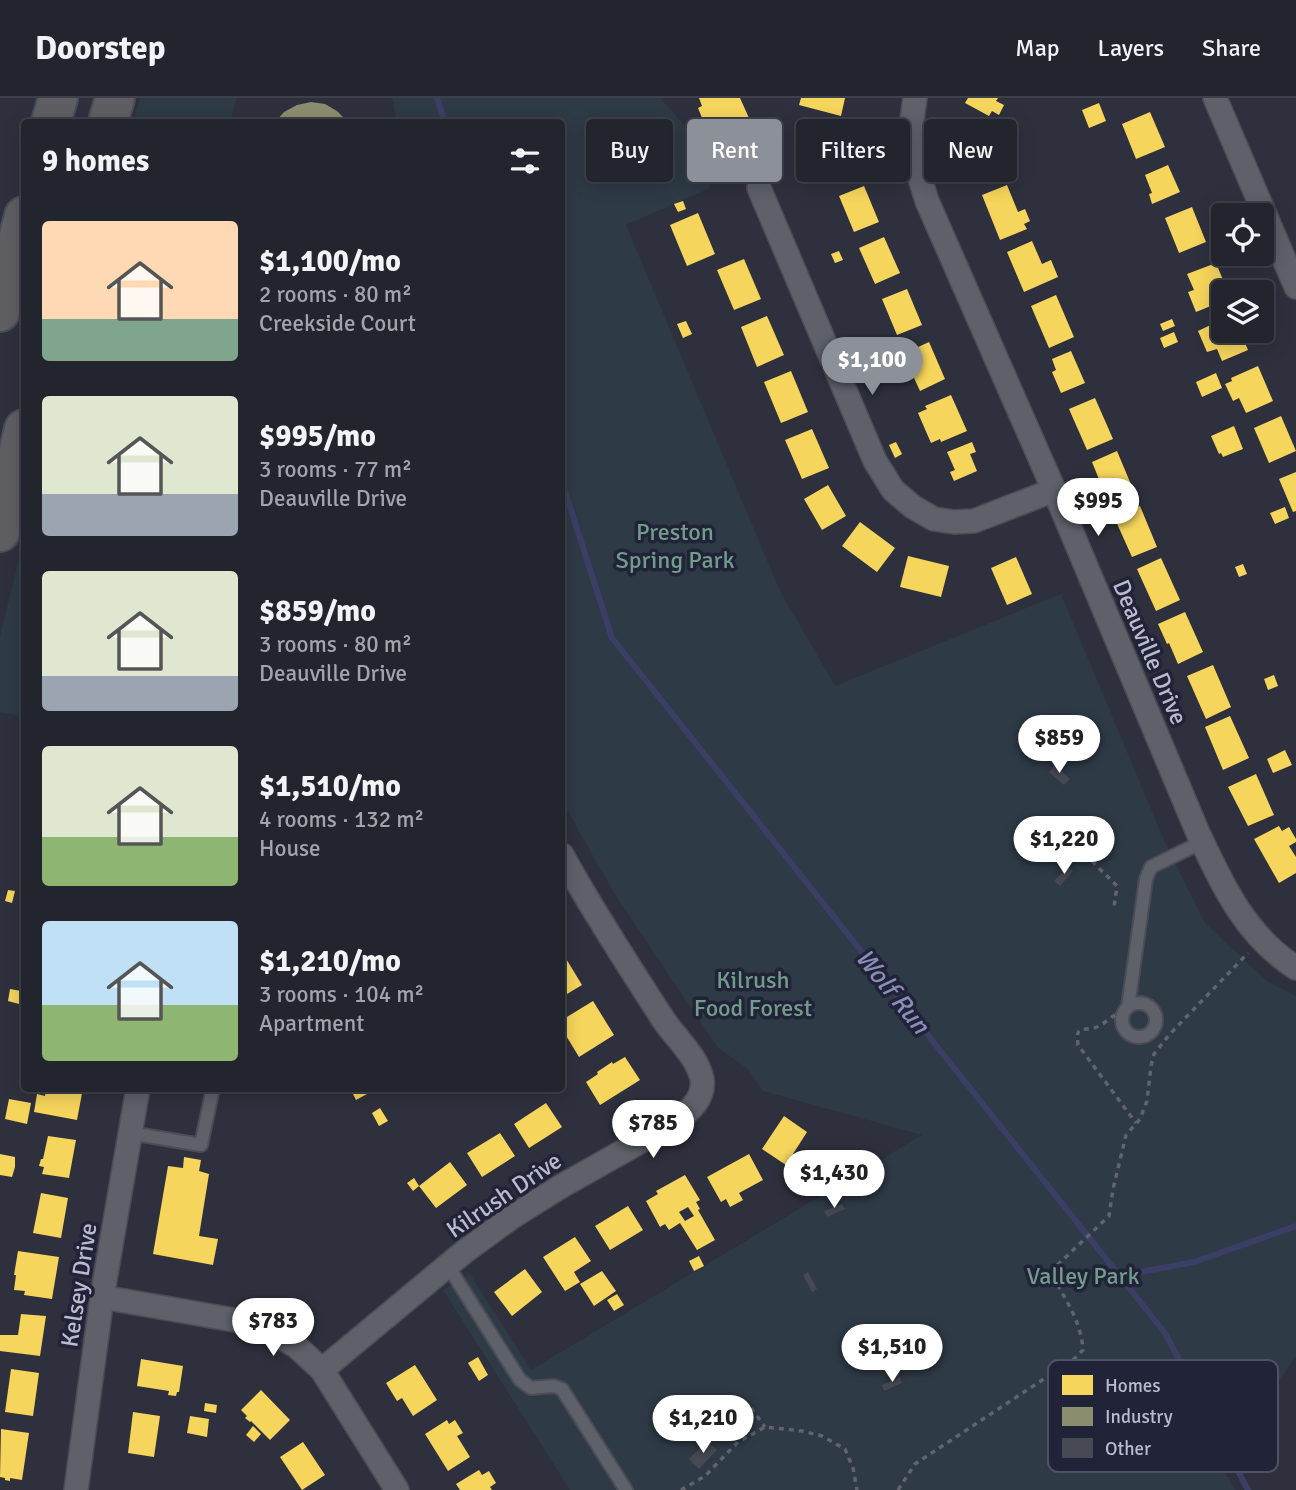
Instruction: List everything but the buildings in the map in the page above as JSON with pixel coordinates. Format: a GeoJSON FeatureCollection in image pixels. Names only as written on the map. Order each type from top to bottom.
{"type":"FeatureCollection","features":[{"type":"Feature","properties":{"kind":"highway"},"geometry":{"type":"LineString","coordinates":[[52,119],[58,98]]}},
{"type":"Feature","properties":{"kind":"highway"},"geometry":{"type":"LineString","coordinates":[[109,119],[115,98]]}},
{"type":"Feature","properties":{"kind":"highway"},"geometry":{"type":"LineString","coordinates":[[0,312],[21,228]]}},
{"type":"Feature","properties":{"kind":"highway"},"geometry":{"type":"LineString","coordinates":[[0,532],[21,442]]}},
{"type":"Feature","properties":{"kind":"street","name":"Deauville Drive"},"geometry":{"type":"LineString","coordinates":[[915,98],[911,127],[914,159],[927,201],[1054,491],[1202,842],[1231,901],[1252,930],[1280,958],[1296,968]]}},
{"type":"Feature","properties":{"kind":"street"},"geometry":{"type":"LineString","coordinates":[[1215,98],[1287,242],[1296,287]]}},
{"type":"Feature","properties":{"kind":"street"},"geometry":{"type":"LineString","coordinates":[[759,188],[875,461],[893,490],[913,507],[934,519],[954,522],[974,521],[1054,491]]}},
{"type":"Feature","properties":{"kind":"street","name":"Kilrush Drive"},"geometry":{"type":"LineString","coordinates":[[322,1370],[512,1217],[675,1122],[700,1098],[702,1080],[698,1068],[663,1020],[565,860]]}},
{"type":"Feature","properties":{"kind":"street","name":"Kelsey Drive"},"geometry":{"type":"LineString","coordinates":[[76,1490],[102,1297],[137,1092]]}},
{"type":"Feature","properties":{"kind":"street"},"geometry":{"type":"LineString","coordinates":[[102,1297],[240,1321],[270,1331],[296,1346],[322,1370],[397,1490]]}},
{"type":"Feature","properties":{"kind":"lane"},"geometry":{"type":"LineString","coordinates":[[1128,1007],[1146,879],[1151,867],[1202,842]]}},
{"type":"Feature","properties":{"kind":"lane"},"geometry":{"type":"LineString","coordinates":[[130,1133],[201,1144],[212,1092]]}},
{"type":"Feature","properties":{"kind":"lane"},"geometry":{"type":"LineString","coordinates":[[448,1266],[520,1380],[531,1388],[562,1389],[626,1490]]}},
{"type":"Feature","properties":{"kind":"path"},"geometry":{"type":"LineString","coordinates":[[1085,853],[1116,886],[1114,907]]}},
{"type":"Feature","properties":{"kind":"path"},"geometry":{"type":"LineString","coordinates":[[1072,1360],[1083,1350],[1082,1335],[1050,1272],[1109,1216],[1126,1135],[1140,1119],[1147,1101],[1154,1054],[1261,939]]}},
{"type":"Feature","properties":{"kind":"path"},"geometry":{"type":"LineString","coordinates":[[1128,1007],[1094,1028],[1084,1028],[1077,1036],[1078,1045],[1136,1123]]}},
{"type":"Feature","properties":{"kind":"path"},"geometry":{"type":"LineString","coordinates":[[898,1490],[915,1464],[1048,1376]]}},
{"type":"Feature","properties":{"kind":"path"},"geometry":{"type":"LineString","coordinates":[[751,1408],[765,1427]]}},
{"type":"Feature","properties":{"kind":"path"},"geometry":{"type":"LineString","coordinates":[[681,1490],[705,1476],[738,1442],[765,1427],[822,1436],[845,1449],[857,1490]]}},
{"type":"Feature","properties":{"kind":"green space"},"geometry":{"type":"Polygon","coordinates":[[[140,98],[237,98],[231,119],[134,119],[140,98]]]}},
{"type":"Feature","properties":{"kind":"green space","name":"Valley Park"},"geometry":{"type":"Polygon","coordinates":[[[392,98],[660,98],[687,128],[687,182],[711,182],[708,189],[626,225],[780,591],[835,686],[1061,594],[1164,840],[1205,923],[1268,982],[1296,996],[1296,1356],[1278,1382],[1278,1360],[1048,1360],[1048,1472],[1225,1472],[1235,1490],[570,1490],[443,1290],[470,1274],[531,1370],[922,1135],[763,1091],[747,1068],[718,1048],[614,893],[565,806],[565,119],[396,119],[392,98]]]}},
{"type":"Feature","properties":{"kind":"green space"},"geometry":{"type":"Polygon","coordinates":[[[21,550],[21,716],[0,712],[0,637],[21,550]]]}},
{"type":"Feature","properties":{"kind":"waterway","name":"Wolf Run"},"geometry":{"type":"LineString","coordinates":[[437,98],[444,119]]}},
{"type":"Feature","properties":{"kind":"waterway","name":"Wolf Run"},"geometry":{"type":"LineString","coordinates":[[565,491],[612,638],[1165,1333],[1179,1360]]}},
{"type":"Feature","properties":{"kind":"waterway"},"geometry":{"type":"LineString","coordinates":[[1120,1276],[1194,1262],[1296,1226]]}},
{"type":"Feature","properties":{"kind":"waterway","name":"Wolf Run"},"geometry":{"type":"LineString","coordinates":[[1238,1472],[1248,1490]]}},
{"type":"Feature","properties":{"kind":"park label","name":"Preston Spring Park"},"geometry":{"type":"Point","coordinates":[675,546]}},
{"type":"Feature","properties":{"kind":"park label","name":"Kilrush Food Forest"},"geometry":{"type":"Point","coordinates":[753,994]}}]}
